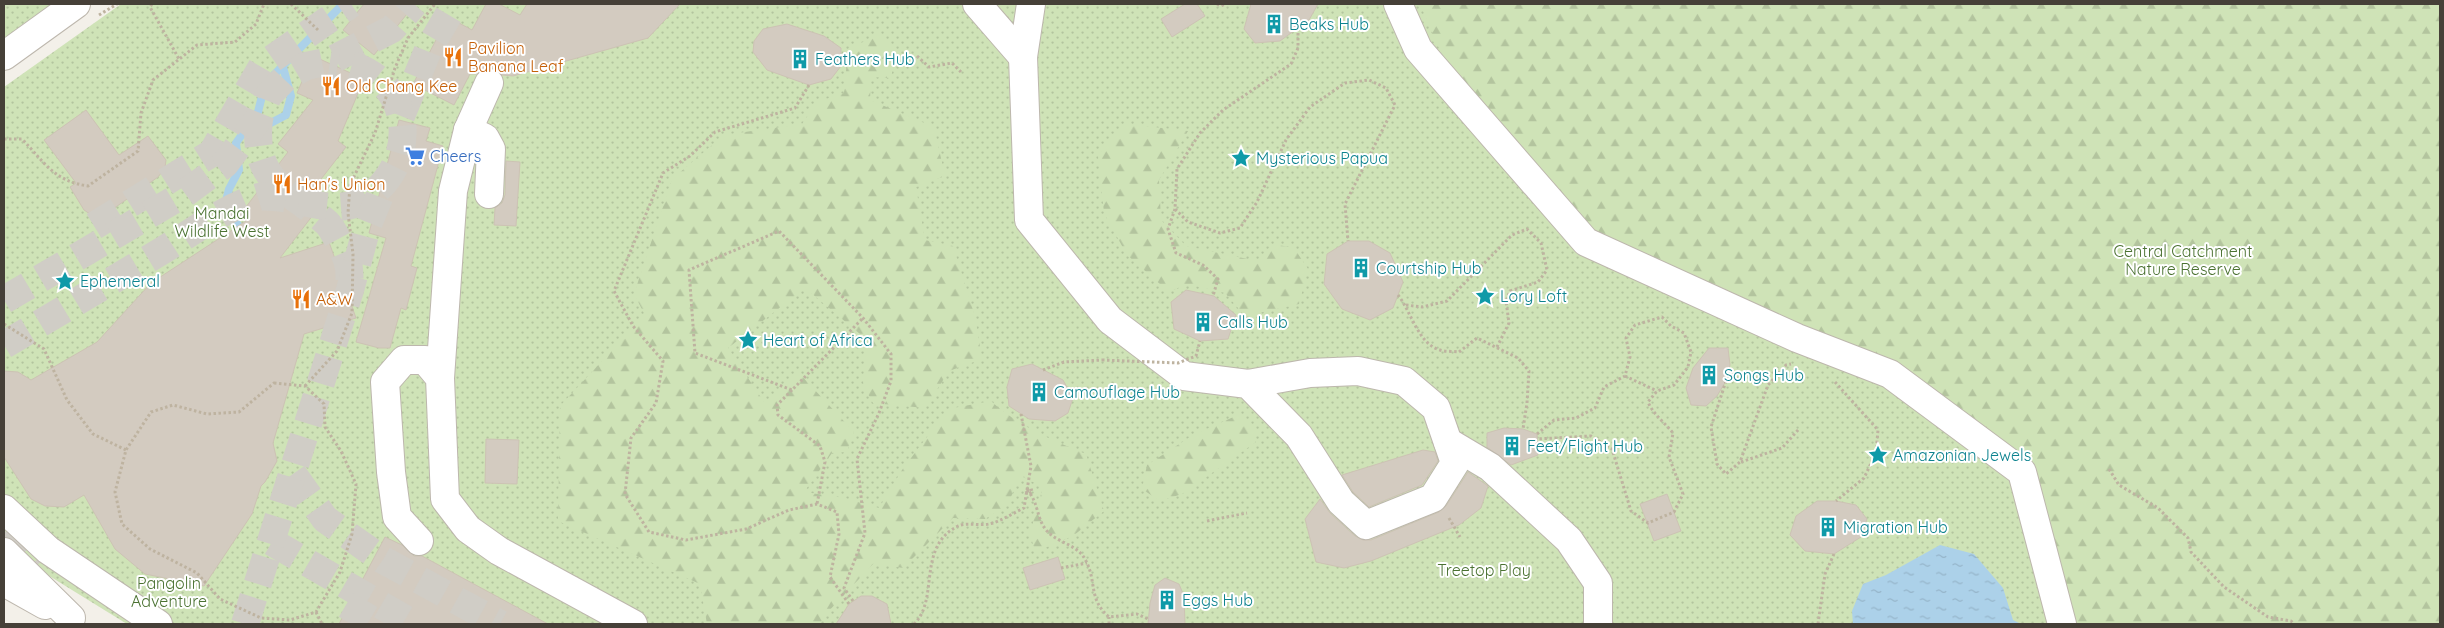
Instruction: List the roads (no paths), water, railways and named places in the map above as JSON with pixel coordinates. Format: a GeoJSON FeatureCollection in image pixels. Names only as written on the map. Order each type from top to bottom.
{"type":"FeatureCollection","features":[{"type":"Feature","properties":{"kind":"lane"},"geometry":{"type":"LineString","coordinates":[[4,56],[76,4]]}},
{"type":"Feature","properties":{"kind":"lane"},"geometry":{"type":"LineString","coordinates":[[977,4],[1023,57]]}},
{"type":"Feature","properties":{"kind":"lane"},"geometry":{"type":"LineString","coordinates":[[1031,4],[1023,57],[1029,220],[1110,320],[1184,376],[1248,384],[1310,373],[1358,371],[1404,381],[1436,408],[1456,463],[1433,498],[1366,525],[1341,502],[1299,436],[1248,384]]}},
{"type":"Feature","properties":{"kind":"lane"},"geometry":{"type":"LineString","coordinates":[[1398,4],[1418,49],[1586,242],[1797,338],[1890,374],[2022,472],[2062,624]]}},
{"type":"Feature","properties":{"kind":"lane"},"geometry":{"type":"LineString","coordinates":[[489,83],[468,130],[453,191],[440,378],[445,499],[468,529],[499,551],[633,624]]}},
{"type":"Feature","properties":{"kind":"lane"},"geometry":{"type":"LineString","coordinates":[[468,130],[485,138],[491,149],[489,194]]}},
{"type":"Feature","properties":{"kind":"lane"},"geometry":{"type":"LineString","coordinates":[[419,541],[397,517],[391,472],[385,382],[404,360],[425,360],[440,378]]}},
{"type":"Feature","properties":{"kind":"lane"},"geometry":{"type":"LineString","coordinates":[[1448,442],[1490,467],[1569,540],[1598,584],[1598,624]]}},
{"type":"Feature","properties":{"kind":"lane"},"geometry":{"type":"LineString","coordinates":[[4,508],[48,550],[158,624]]}},
{"type":"Feature","properties":{"kind":"lane"},"geometry":{"type":"LineString","coordinates":[[4,552],[77,621]]}},
{"type":"Feature","properties":{"kind":"lane"},"geometry":{"type":"LineString","coordinates":[[34,567],[77,621]]}},
{"type":"Feature","properties":{"kind":"lane"},"geometry":{"type":"LineString","coordinates":[[4,582],[77,621]]}},
{"type":"Feature","properties":{"kind":"water"},"geometry":{"type":"Polygon","coordinates":[[[1940,545],[1974,554],[2003,588],[2013,620],[2021,624],[1853,624],[1852,611],[1863,584],[1886,575],[1940,545]]]}},
{"type":"Feature","properties":{"kind":"waterway"},"geometry":{"type":"LineString","coordinates":[[243,233],[225,205],[229,189],[239,170],[236,143],[258,112],[265,84],[343,4]]}},
{"type":"Feature","properties":{"kind":"waterway"},"geometry":{"type":"LineString","coordinates":[[246,129],[267,125],[286,115],[291,96],[283,67]]}},
{"type":"Feature","properties":{"kind":"tunnel"},"geometry":{"type":"LineString","coordinates":[[94,226],[212,153],[263,65],[351,4]]}},
{"type":"Feature","properties":{"kind":"tunnel"},"geometry":{"type":"LineString","coordinates":[[4,300],[184,194],[225,164],[259,118],[268,96],[285,78],[306,66],[330,61],[392,29],[414,4]]}},
{"type":"Feature","properties":{"kind":"tunnel"},"geometry":{"type":"LineString","coordinates":[[401,116],[428,50],[455,4]]}},
{"type":"Feature","properties":{"kind":"tunnel"},"geometry":{"type":"LineString","coordinates":[[4,345],[208,222],[246,202],[259,197],[286,198],[320,206],[343,207],[365,199],[381,186],[392,171],[400,153],[403,135],[401,116],[394,99],[383,83],[366,71],[344,63],[330,61]]}},
{"type":"Feature","properties":{"kind":"tunnel"},"geometry":{"type":"LineString","coordinates":[[259,118],[258,140],[261,157],[267,171],[275,182],[330,226],[347,260],[350,284]]}},
{"type":"Feature","properties":{"kind":"tunnel"},"geometry":{"type":"LineString","coordinates":[[245,624],[350,290],[367,227],[384,185]]}},
{"type":"Feature","properties":{"kind":"tunnel"},"geometry":{"type":"LineString","coordinates":[[293,474],[325,519],[383,560],[500,624]]}},
{"type":"Feature","properties":{"kind":"tunnel"},"geometry":{"type":"LineString","coordinates":[[4,533],[35,567]]}},
{"type":"Feature","properties":{"kind":"tunnel"},"geometry":{"type":"LineString","coordinates":[[272,542],[414,624]]}},
{"type":"Feature","properties":{"kind":"tunnel"},"geometry":{"type":"LineString","coordinates":[[351,624],[367,597]]}},
{"type":"Feature","properties":{"kind":"place","name":"Beaks Hub"},"geometry":{"type":"Point","coordinates":[1274,24]}},
{"type":"Feature","properties":{"kind":"place","name":"Pavilion Banana Leaf"},"geometry":{"type":"Point","coordinates":[453,57]}},
{"type":"Feature","properties":{"kind":"place","name":"Feathers Hub"},"geometry":{"type":"Point","coordinates":[800,59]}},
{"type":"Feature","properties":{"kind":"place","name":"Old Chang Kee"},"geometry":{"type":"Point","coordinates":[331,86]}},
{"type":"Feature","properties":{"kind":"place","name":"Cheers"},"geometry":{"type":"Point","coordinates":[415,156]}},
{"type":"Feature","properties":{"kind":"place","name":"Mysterious Papua"},"geometry":{"type":"Point","coordinates":[1241,158]}},
{"type":"Feature","properties":{"kind":"place","name":"Han's Union"},"geometry":{"type":"Point","coordinates":[282,184]}},
{"type":"Feature","properties":{"kind":"place","name":"Courtship Hub"},"geometry":{"type":"Point","coordinates":[1361,268]}},
{"type":"Feature","properties":{"kind":"place","name":"Ephemeral"},"geometry":{"type":"Point","coordinates":[65,281]}},
{"type":"Feature","properties":{"kind":"place","name":"Lory Loft"},"geometry":{"type":"Point","coordinates":[1485,296]}},
{"type":"Feature","properties":{"kind":"place","name":"A&W"},"geometry":{"type":"Point","coordinates":[301,299]}},
{"type":"Feature","properties":{"kind":"place","name":"Calls Hub"},"geometry":{"type":"Point","coordinates":[1203,322]}},
{"type":"Feature","properties":{"kind":"place","name":"Heart of Africa"},"geometry":{"type":"Point","coordinates":[748,340]}},
{"type":"Feature","properties":{"kind":"place","name":"Songs Hub"},"geometry":{"type":"Point","coordinates":[1709,375]}},
{"type":"Feature","properties":{"kind":"place","name":"Camouflage Hub"},"geometry":{"type":"Point","coordinates":[1039,392]}},
{"type":"Feature","properties":{"kind":"place","name":"Feet/Flight Hub"},"geometry":{"type":"Point","coordinates":[1512,446]}},
{"type":"Feature","properties":{"kind":"place","name":"Amazonian Jewels"},"geometry":{"type":"Point","coordinates":[1878,455]}},
{"type":"Feature","properties":{"kind":"place","name":"Migration Hub"},"geometry":{"type":"Point","coordinates":[1828,527]}},
{"type":"Feature","properties":{"kind":"place","name":"Eggs Hub"},"geometry":{"type":"Point","coordinates":[1167,600]}},
{"type":"Feature","properties":{"kind":"park label","name":"Mandai Wildlife West"},"geometry":{"type":"Point","coordinates":[222,222]}},
{"type":"Feature","properties":{"kind":"park label","name":"Central Catchment Nature Reserve"},"geometry":{"type":"Point","coordinates":[2183,260]}},
{"type":"Feature","properties":{"kind":"park label","name":"Treetop Play"},"geometry":{"type":"Point","coordinates":[1484,570]}},
{"type":"Feature","properties":{"kind":"park label","name":"Pangolin Adventure"},"geometry":{"type":"Point","coordinates":[169,592]}}]}
